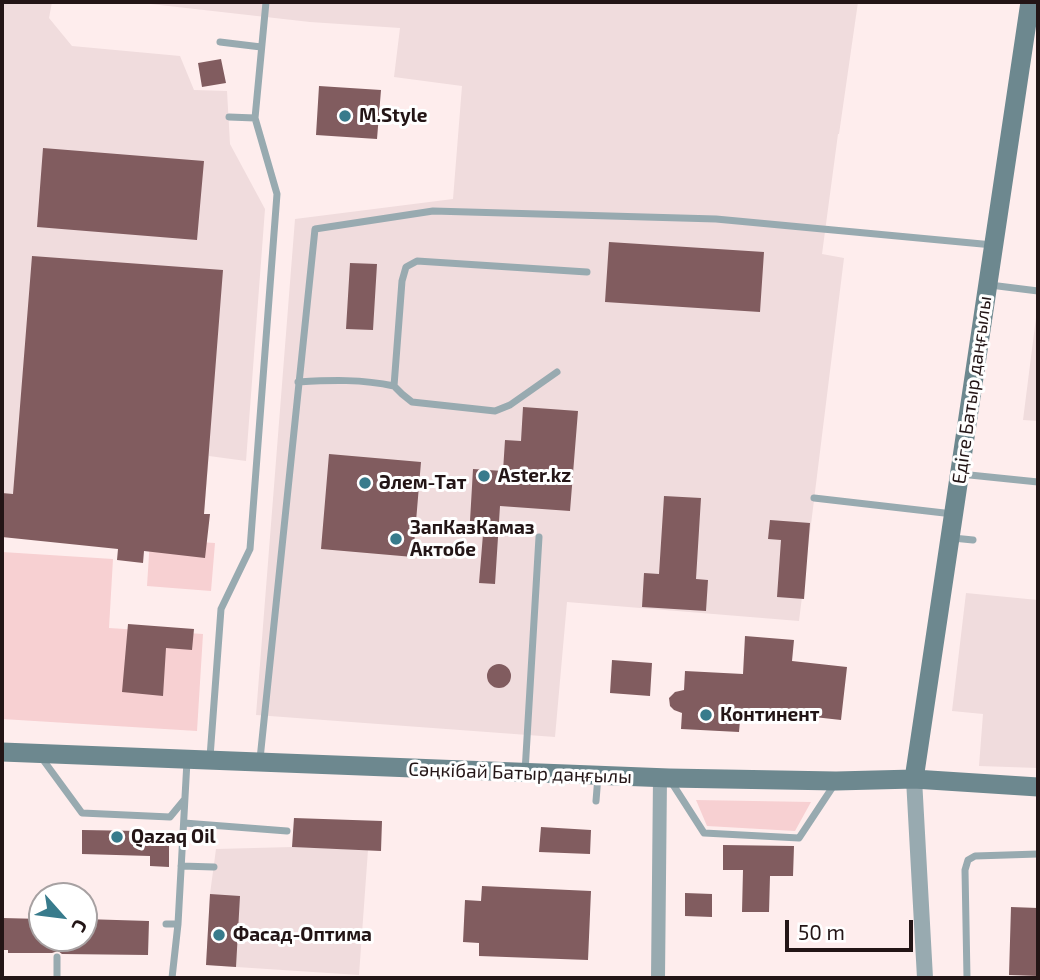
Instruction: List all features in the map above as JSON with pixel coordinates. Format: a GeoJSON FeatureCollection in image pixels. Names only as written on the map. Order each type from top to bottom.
{"type":"FeatureCollection","features":[{"type":"Feature","properties":{"kind":"main road","name":"Едіге Батыр даңғылы"},"geometry":{"type":"LineString","coordinates":[[914,779],[1030,2]]}},
{"type":"Feature","properties":{"kind":"main road","name":"Сәңкібай Батыр даңғылы"},"geometry":{"type":"LineString","coordinates":[[2,752],[664,778],[836,781],[914,779],[1038,787]]}},
{"type":"Feature","properties":{"kind":"street"},"geometry":{"type":"LineString","coordinates":[[658,978],[664,778]]}},
{"type":"Feature","properties":{"kind":"street"},"geometry":{"type":"LineString","coordinates":[[914,779],[925,978]]}},
{"type":"Feature","properties":{"kind":"lane"},"geometry":{"type":"LineString","coordinates":[[209,761],[220,609],[250,549],[277,194],[255,118],[265,2]]}},
{"type":"Feature","properties":{"kind":"lane"},"geometry":{"type":"LineString","coordinates":[[220,42],[261,47]]}},
{"type":"Feature","properties":{"kind":"lane"},"geometry":{"type":"LineString","coordinates":[[229,117],[255,118]]}},
{"type":"Feature","properties":{"kind":"lane"},"geometry":{"type":"LineString","coordinates":[[260,763],[315,229],[433,211],[716,219],[994,245]]}},
{"type":"Feature","properties":{"kind":"lane"},"geometry":{"type":"LineString","coordinates":[[394,386],[402,281],[406,267],[416,261],[587,272]]}},
{"type":"Feature","properties":{"kind":"lane"},"geometry":{"type":"LineString","coordinates":[[988,285],[1038,291]]}},
{"type":"Feature","properties":{"kind":"lane"},"geometry":{"type":"LineString","coordinates":[[298,382],[360,380],[394,386],[412,402],[495,411],[510,405],[557,372]]}},
{"type":"Feature","properties":{"kind":"lane"},"geometry":{"type":"LineString","coordinates":[[960,474],[1038,482]]}},
{"type":"Feature","properties":{"kind":"lane"},"geometry":{"type":"LineString","coordinates":[[814,498],[953,514]]}},
{"type":"Feature","properties":{"kind":"lane"},"geometry":{"type":"LineString","coordinates":[[525,773],[539,537]]}},
{"type":"Feature","properties":{"kind":"lane"},"geometry":{"type":"LineString","coordinates":[[950,537],[973,540]]}},
{"type":"Feature","properties":{"kind":"lane"},"geometry":{"type":"LineString","coordinates":[[39,754],[82,813],[170,817],[185,799]]}},
{"type":"Feature","properties":{"kind":"lane"},"geometry":{"type":"LineString","coordinates":[[172,978],[178,924],[187,760]]}},
{"type":"Feature","properties":{"kind":"lane"},"geometry":{"type":"LineString","coordinates":[[596,802],[598,775]]}},
{"type":"Feature","properties":{"kind":"lane"},"geometry":{"type":"LineString","coordinates":[[664,778],[704,834],[799,838],[836,781]]}},
{"type":"Feature","properties":{"kind":"lane"},"geometry":{"type":"LineString","coordinates":[[184,823],[287,831]]}},
{"type":"Feature","properties":{"kind":"lane"},"geometry":{"type":"LineString","coordinates":[[967,978],[965,870],[968,860],[975,856],[1038,854]]}},
{"type":"Feature","properties":{"kind":"lane"},"geometry":{"type":"LineString","coordinates":[[181,866],[214,867]]}},
{"type":"Feature","properties":{"kind":"lane"},"geometry":{"type":"LineString","coordinates":[[166,924],[178,924]]}},
{"type":"Feature","properties":{"kind":"lane"},"geometry":{"type":"LineString","coordinates":[[57,957],[57,978]]}},
{"type":"Feature","properties":{"kind":"shaded area"},"geometry":{"type":"Polygon","coordinates":[[[2,2],[52,2],[49,18],[72,46],[180,56],[194,90],[227,91],[230,144],[265,209],[246,461],[209,456],[202,535],[2,519],[2,2]]]}},
{"type":"Feature","properties":{"kind":"shaded area","name":"ЗапКазКамаз Актобе"},"geometry":{"type":"Polygon","coordinates":[[[133,2],[858,2],[822,254],[844,258],[799,621],[567,602],[555,737],[256,715],[295,219],[453,199],[462,86],[394,77],[400,28],[310,22],[133,2]]]}},
{"type":"Feature","properties":{"kind":"shaded area"},"geometry":{"type":"Polygon","coordinates":[[[1038,302],[1038,421],[1023,420],[1038,302]]]}},
{"type":"Feature","properties":{"kind":"shaded area"},"geometry":{"type":"Polygon","coordinates":[[[150,539],[215,543],[211,591],[147,586],[150,539]]]}},
{"type":"Feature","properties":{"kind":"shaded area"},"geometry":{"type":"Polygon","coordinates":[[[2,552],[113,559],[109,628],[203,634],[197,731],[2,719],[2,552]]]}},
{"type":"Feature","properties":{"kind":"shaded area"},"geometry":{"type":"Polygon","coordinates":[[[966,593],[1038,600],[1038,768],[979,766],[983,714],[952,711],[966,593]]]}},
{"type":"Feature","properties":{"kind":"shaded area"},"geometry":{"type":"Polygon","coordinates":[[[696,800],[811,802],[795,831],[707,826],[696,800]]]}},
{"type":"Feature","properties":{"kind":"shaded area","name":"Фасад-Оптима"},"geometry":{"type":"Polygon","coordinates":[[[292,847],[368,850],[359,975],[206,965],[210,894],[216,849],[292,847]]]}},
{"type":"Feature","properties":{"kind":"building"},"geometry":{"type":"Polygon","coordinates":[[[221,59],[226,83],[202,87],[198,63],[221,59]]]}},
{"type":"Feature","properties":{"kind":"building"},"geometry":{"type":"Polygon","coordinates":[[[319,86],[381,90],[377,139],[316,135],[319,86]]]}},
{"type":"Feature","properties":{"kind":"building"},"geometry":{"type":"Polygon","coordinates":[[[43,148],[204,161],[197,240],[37,227],[43,148]]]}},
{"type":"Feature","properties":{"kind":"building"},"geometry":{"type":"Polygon","coordinates":[[[609,242],[764,252],[760,312],[605,302],[609,242]]]}},
{"type":"Feature","properties":{"kind":"building"},"geometry":{"type":"Polygon","coordinates":[[[32,256],[223,270],[204,514],[210,514],[205,558],[144,551],[143,563],[117,560],[118,549],[2,537],[2,493],[13,494],[32,256]]]}},
{"type":"Feature","properties":{"kind":"building"},"geometry":{"type":"Polygon","coordinates":[[[350,263],[377,264],[373,330],[346,329],[350,263]]]}},
{"type":"Feature","properties":{"kind":"building"},"geometry":{"type":"Polygon","coordinates":[[[523,407],[578,411],[570,511],[500,506],[495,584],[479,583],[484,522],[470,521],[473,469],[503,471],[505,440],[521,441],[523,407]]]}},
{"type":"Feature","properties":{"kind":"building"},"geometry":{"type":"Polygon","coordinates":[[[329,454],[421,462],[413,557],[321,549],[329,454]]]}},
{"type":"Feature","properties":{"kind":"building"},"geometry":{"type":"Polygon","coordinates":[[[664,496],[701,498],[696,579],[708,580],[706,611],[642,607],[644,573],[659,574],[664,496]]]}},
{"type":"Feature","properties":{"kind":"building"},"geometry":{"type":"Polygon","coordinates":[[[770,520],[810,523],[804,599],[777,597],[781,540],[768,539],[770,520]]]}},
{"type":"Feature","properties":{"kind":"building"},"geometry":{"type":"Polygon","coordinates":[[[128,624],[194,629],[192,650],[166,648],[163,696],[122,692],[128,624]]]}},
{"type":"Feature","properties":{"kind":"building"},"geometry":{"type":"Polygon","coordinates":[[[745,636],[794,640],[792,661],[847,667],[841,720],[805,716],[806,713],[741,709],[739,732],[681,729],[682,713],[670,706],[669,698],[675,692],[684,690],[685,671],[743,674],[745,636]]]}},
{"type":"Feature","properties":{"kind":"building"},"geometry":{"type":"Polygon","coordinates":[[[612,660],[652,663],[650,696],[610,693],[612,660]]]}},
{"type":"Feature","properties":{"kind":"building"},"geometry":{"type":"Polygon","coordinates":[[[499,664],[507,668],[511,676],[507,684],[499,688],[491,684],[487,676],[491,668],[499,664]]]}},
{"type":"Feature","properties":{"kind":"building"},"geometry":{"type":"Polygon","coordinates":[[[294,818],[382,821],[381,851],[292,847],[294,818]]]}},
{"type":"Feature","properties":{"kind":"building"},"geometry":{"type":"Polygon","coordinates":[[[541,827],[591,830],[590,854],[539,852],[541,827]]]}},
{"type":"Feature","properties":{"kind":"building"},"geometry":{"type":"Polygon","coordinates":[[[82,830],[141,831],[141,840],[169,841],[169,867],[150,866],[150,856],[82,854],[82,830]]]}},
{"type":"Feature","properties":{"kind":"building"},"geometry":{"type":"Polygon","coordinates":[[[723,845],[794,846],[793,876],[770,876],[769,912],[742,912],[743,870],[723,870],[723,845]]]}},
{"type":"Feature","properties":{"kind":"building"},"geometry":{"type":"Polygon","coordinates":[[[482,886],[591,891],[588,960],[479,956],[479,943],[463,942],[465,900],[481,901],[482,886]]]}},
{"type":"Feature","properties":{"kind":"building"},"geometry":{"type":"Polygon","coordinates":[[[685,893],[712,894],[712,917],[685,916],[685,893]]]}},
{"type":"Feature","properties":{"kind":"building"},"geometry":{"type":"Polygon","coordinates":[[[210,894],[240,896],[236,967],[206,965],[210,894]]]}},
{"type":"Feature","properties":{"kind":"building"},"geometry":{"type":"Polygon","coordinates":[[[1011,907],[1038,908],[1038,976],[1009,975],[1011,907]]]}},
{"type":"Feature","properties":{"kind":"building"},"geometry":{"type":"Polygon","coordinates":[[[2,918],[28,919],[28,952],[55,952],[8,953],[8,950],[2,950],[2,918]]]}},
{"type":"Feature","properties":{"kind":"building"},"geometry":{"type":"Polygon","coordinates":[[[98,919],[149,921],[148,955],[59,952],[98,952],[98,919]]]}},
{"type":"Feature","properties":{"kind":"place","name":"M.Style"},"geometry":{"type":"Point","coordinates":[345,116]}},
{"type":"Feature","properties":{"kind":"place","name":"Aster.kz"},"geometry":{"type":"Point","coordinates":[484,476]}},
{"type":"Feature","properties":{"kind":"place","name":"Әлем-Тат"},"geometry":{"type":"Point","coordinates":[365,483]}},
{"type":"Feature","properties":{"kind":"place","name":"ЗапКазКамаз Актобе"},"geometry":{"type":"Point","coordinates":[396,539]}},
{"type":"Feature","properties":{"kind":"place","name":"Континент"},"geometry":{"type":"Point","coordinates":[706,715]}},
{"type":"Feature","properties":{"kind":"place","name":"Qazaq Oil"},"geometry":{"type":"Point","coordinates":[117,837]}},
{"type":"Feature","properties":{"kind":"place","name":"Фасад-Оптима"},"geometry":{"type":"Point","coordinates":[219,935]}}]}
